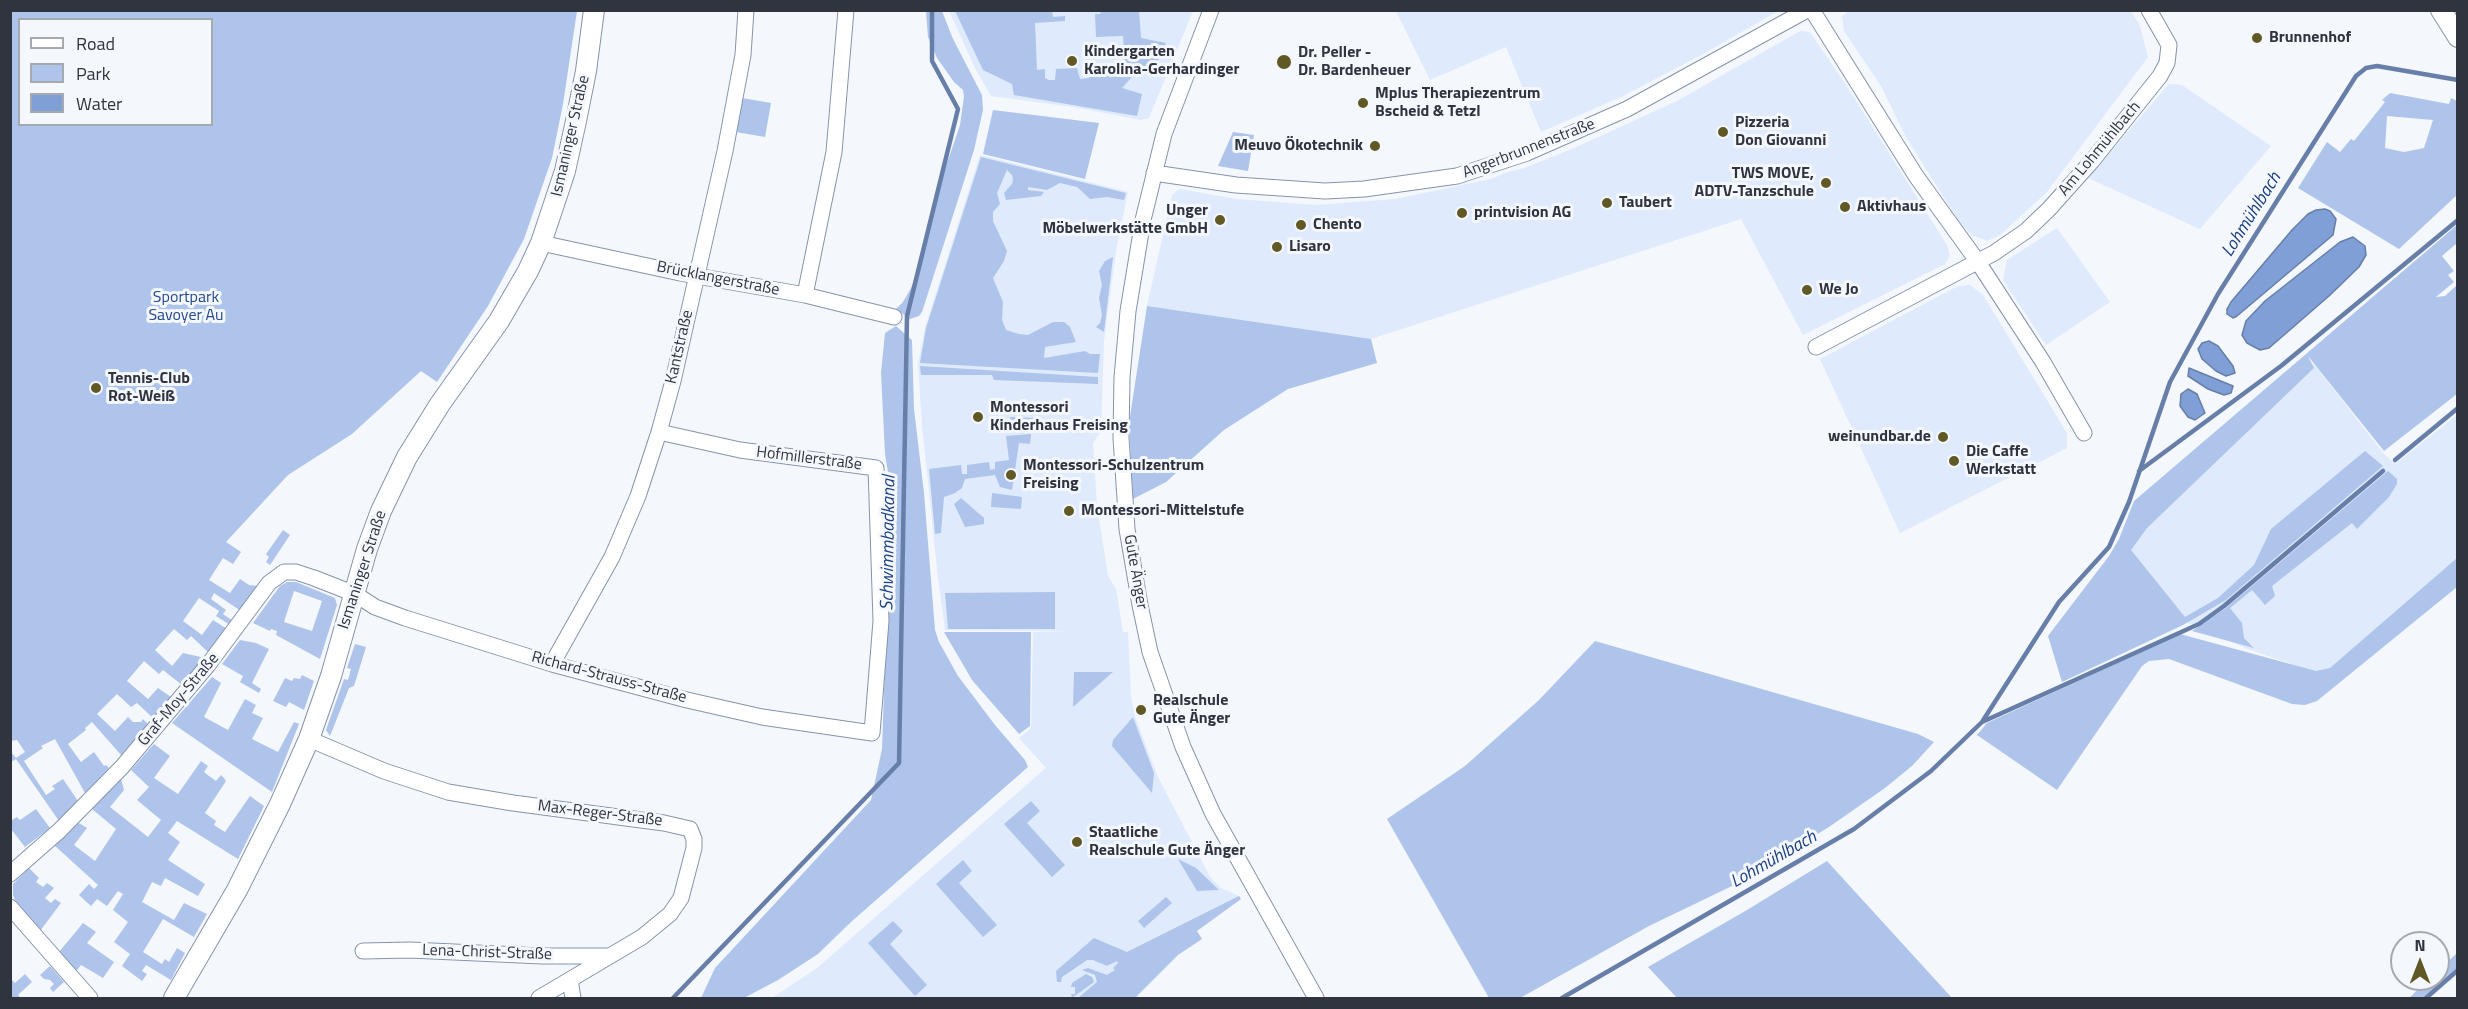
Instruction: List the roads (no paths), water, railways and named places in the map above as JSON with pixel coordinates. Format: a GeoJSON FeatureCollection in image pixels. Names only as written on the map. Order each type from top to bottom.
{"type":"FeatureCollection","features":[{"type":"Feature","properties":{"kind":"street","name":"Ismaninger Straße"},"geometry":{"type":"LineString","coordinates":[[174,999],[237,890],[309,739],[381,511],[407,457],[440,404],[499,321],[541,243],[565,171],[586,71],[594,10]]}},
{"type":"Feature","properties":{"kind":"street","name":"Kantstraße"},"geometry":{"type":"LineString","coordinates":[[552,664],[612,557],[638,496],[659,432],[732,117],[743,56],[746,10]]}},
{"type":"Feature","properties":{"kind":"street"},"geometry":{"type":"LineString","coordinates":[[805,296],[834,153],[846,10]]}},
{"type":"Feature","properties":{"kind":"street","name":"Gute Änger"},"geometry":{"type":"LineString","coordinates":[[1211,10],[1164,134],[1143,220],[1128,311],[1121,405],[1127,529],[1140,605],[1153,660],[1167,705],[1198,783],[1316,999]]}},
{"type":"Feature","properties":{"kind":"street","name":"Angerbrunnenstraße"},"geometry":{"type":"LineString","coordinates":[[1154,173],[1236,185],[1325,191],[1364,189],[1457,176],[1527,153],[1627,109],[1806,10]]}},
{"type":"Feature","properties":{"kind":"street"},"geometry":{"type":"LineString","coordinates":[[1812,10],[1916,176],[1978,262],[2043,362],[2084,433]]}},
{"type":"Feature","properties":{"kind":"street","name":"Am Lohmühlbach"},"geometry":{"type":"LineString","coordinates":[[1816,346],[1978,262],[2026,231],[2049,209],[2092,161],[2160,76],[2167,63],[2169,45],[2149,10]]}},
{"type":"Feature","properties":{"kind":"street"},"geometry":{"type":"LineString","coordinates":[[2441,10],[2457,37]]}},
{"type":"Feature","properties":{"kind":"street","name":"Brücklangerstraße"},"geometry":{"type":"LineString","coordinates":[[541,243],[696,276],[805,296],[894,317]]}},
{"type":"Feature","properties":{"kind":"street","name":"Hofmillerstraße"},"geometry":{"type":"LineString","coordinates":[[659,432],[740,450],[876,468],[881,621],[872,733]]}},
{"type":"Feature","properties":{"kind":"street","name":"Graf-Moy-Straße"},"geometry":{"type":"LineString","coordinates":[[10,874],[59,831],[122,767],[208,666],[273,578],[284,572],[296,572],[355,594]]}},
{"type":"Feature","properties":{"kind":"street","name":"Richard-Strauss-Straße"},"geometry":{"type":"LineString","coordinates":[[355,594],[375,607],[552,664],[687,700],[752,714],[872,733]]}},
{"type":"Feature","properties":{"kind":"street","name":"Max-Reger-Straße"},"geometry":{"type":"LineString","coordinates":[[309,739],[384,771],[448,792],[664,823],[690,829],[694,839],[694,848],[681,898],[676,908],[642,937],[539,999]]}},
{"type":"Feature","properties":{"kind":"street"},"geometry":{"type":"LineString","coordinates":[[10,907],[90,999]]}},
{"type":"Feature","properties":{"kind":"street","name":"Lena-Christ-Straße"},"geometry":{"type":"LineString","coordinates":[[363,951],[410,950],[531,956],[610,956]]}},
{"type":"Feature","properties":{"kind":"street"},"geometry":{"type":"LineString","coordinates":[[570,980],[573,999]]}},
{"type":"Feature","properties":{"kind":"water"},"geometry":{"type":"Polygon","coordinates":[[[2325,209],[2330,211],[2336,219],[2333,235],[2237,316],[2233,318],[2227,314],[2231,302],[2292,230],[2308,214],[2325,209]]]}},
{"type":"Feature","properties":{"kind":"water"},"geometry":{"type":"Polygon","coordinates":[[[2353,237],[2365,246],[2366,255],[2359,267],[2269,348],[2260,350],[2247,343],[2242,335],[2246,321],[2265,301],[2340,242],[2353,237]]]}},
{"type":"Feature","properties":{"kind":"water"},"geometry":{"type":"Polygon","coordinates":[[[2209,341],[2218,346],[2233,366],[2235,373],[2226,376],[2202,359],[2198,349],[2202,343],[2209,341]]]}},
{"type":"Feature","properties":{"kind":"water"},"geometry":{"type":"Polygon","coordinates":[[[2189,368],[2233,386],[2231,393],[2224,395],[2208,389],[2188,376],[2189,368]]]}},
{"type":"Feature","properties":{"kind":"water"},"geometry":{"type":"Polygon","coordinates":[[[2188,389],[2197,394],[2205,413],[2195,420],[2188,417],[2180,406],[2181,394],[2188,389]]]}},
{"type":"Feature","properties":{"kind":"waterway","name":"Schwimmbadkanal"},"geometry":{"type":"LineString","coordinates":[[673,998],[899,763],[907,316],[958,109],[932,61],[932,10]]}},
{"type":"Feature","properties":{"kind":"waterway","name":"Lohmühlbach"},"geometry":{"type":"LineString","coordinates":[[1562,998],[1854,829],[1931,771],[1982,722],[2059,602],[2109,547],[2129,502],[2170,382],[2218,294],[2356,76],[2366,68],[2377,66],[2458,80]]}},
{"type":"Feature","properties":{"kind":"waterway","name":"Lohmühlbach"},"geometry":{"type":"LineString","coordinates":[[2139,471],[2281,366],[2458,220]]}},
{"type":"Feature","properties":{"kind":"waterway","name":"Lohmühlbach"},"geometry":{"type":"LineString","coordinates":[[2395,460],[2458,408]]}},
{"type":"Feature","properties":{"kind":"waterway","name":"Lohmühlbach"},"geometry":{"type":"LineString","coordinates":[[1982,722],[2199,624],[2224,606],[2383,471]]}},
{"type":"Feature","properties":{"kind":"waterway"},"geometry":{"type":"LineString","coordinates":[[2426,998],[2458,970]]}},
{"type":"Feature","properties":{"kind":"place","name":"Brunnenhof"},"geometry":{"type":"Point","coordinates":[2257,38]}},
{"type":"Feature","properties":{"kind":"place","name":"Kindergarten Karolina-Gerhardinger"},"geometry":{"type":"Point","coordinates":[1072,61]}},
{"type":"Feature","properties":{"kind":"place","name":"Dr. Peller - Dr. Bardenheuer"},"geometry":{"type":"Point","coordinates":[1284,62]}},
{"type":"Feature","properties":{"kind":"place","name":"Mplus Therapiezentrum Bscheid & Tetzl"},"geometry":{"type":"Point","coordinates":[1363,103]}},
{"type":"Feature","properties":{"kind":"place","name":"Pizzeria Don Giovanni"},"geometry":{"type":"Point","coordinates":[1723,132]}},
{"type":"Feature","properties":{"kind":"place","name":"Meuvo Ökotechnik"},"geometry":{"type":"Point","coordinates":[1375,146]}},
{"type":"Feature","properties":{"kind":"place","name":"TWS MOVE, ADTV-Tanzschule"},"geometry":{"type":"Point","coordinates":[1826,183]}},
{"type":"Feature","properties":{"kind":"place","name":"Taubert"},"geometry":{"type":"Point","coordinates":[1607,203]}},
{"type":"Feature","properties":{"kind":"place","name":"Aktivhaus"},"geometry":{"type":"Point","coordinates":[1845,207]}},
{"type":"Feature","properties":{"kind":"place","name":"printvision AG"},"geometry":{"type":"Point","coordinates":[1462,213]}},
{"type":"Feature","properties":{"kind":"place","name":"Unger Möbelwerkstätte GmbH"},"geometry":{"type":"Point","coordinates":[1220,220]}},
{"type":"Feature","properties":{"kind":"place","name":"Chento"},"geometry":{"type":"Point","coordinates":[1301,225]}},
{"type":"Feature","properties":{"kind":"place","name":"Lisaro"},"geometry":{"type":"Point","coordinates":[1277,247]}},
{"type":"Feature","properties":{"kind":"place","name":"We Jo"},"geometry":{"type":"Point","coordinates":[1807,290]}},
{"type":"Feature","properties":{"kind":"place","name":"Tennis-Club Rot-Weiß"},"geometry":{"type":"Point","coordinates":[96,388]}},
{"type":"Feature","properties":{"kind":"place","name":"Montessori Kinderhaus Freising"},"geometry":{"type":"Point","coordinates":[978,417]}},
{"type":"Feature","properties":{"kind":"place","name":"weinundbar.de"},"geometry":{"type":"Point","coordinates":[1943,437]}},
{"type":"Feature","properties":{"kind":"place","name":"Die Caffe Werkstatt"},"geometry":{"type":"Point","coordinates":[1954,461]}},
{"type":"Feature","properties":{"kind":"place","name":"Montessori-Schulzentrum Freising"},"geometry":{"type":"Point","coordinates":[1011,475]}},
{"type":"Feature","properties":{"kind":"place","name":"Montessori-Mittelstufe"},"geometry":{"type":"Point","coordinates":[1069,511]}},
{"type":"Feature","properties":{"kind":"place","name":"Realschule Gute Änger"},"geometry":{"type":"Point","coordinates":[1141,710]}},
{"type":"Feature","properties":{"kind":"place","name":"Staatliche Realschule Gute Änger"},"geometry":{"type":"Point","coordinates":[1077,842]}},
{"type":"Feature","properties":{"kind":"park label","name":"Sportpark Savoyer Au"},"geometry":{"type":"Point","coordinates":[186,307]}}]}
